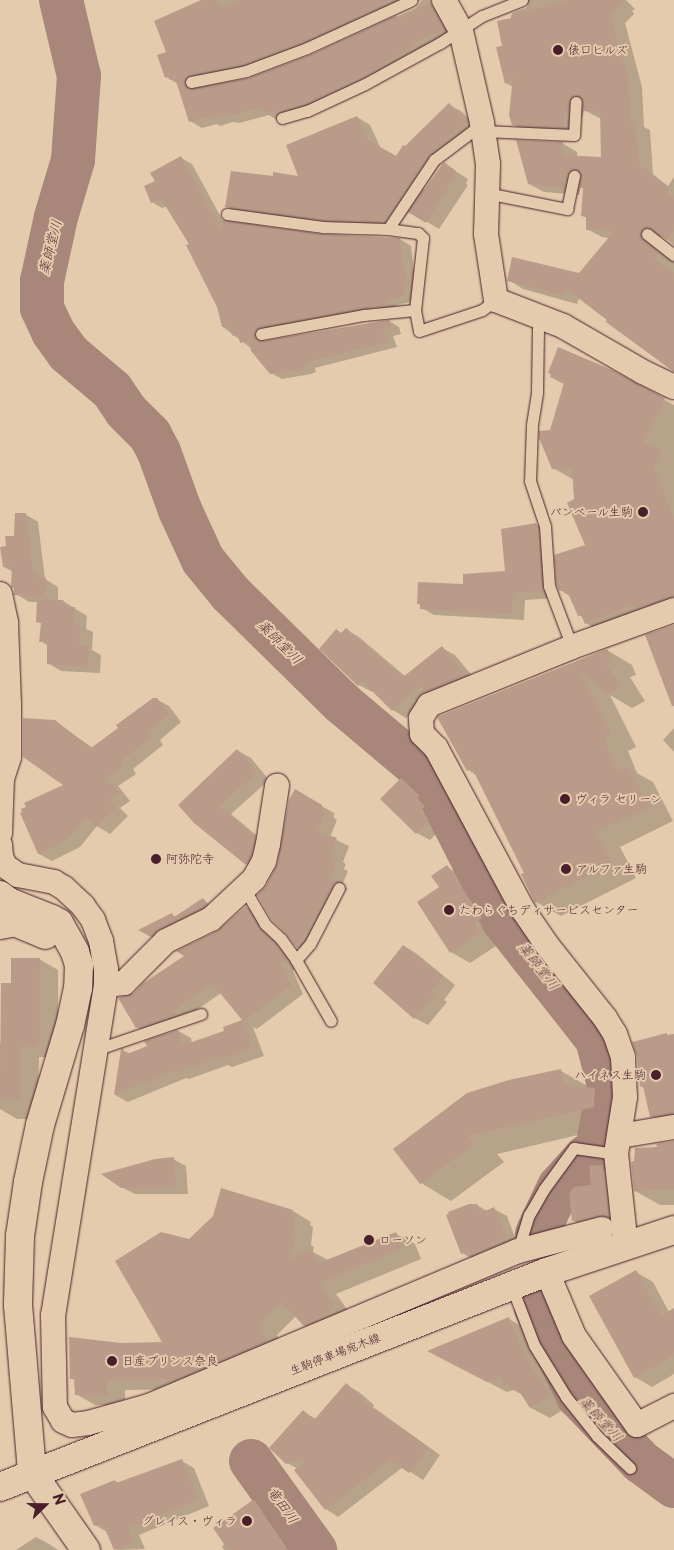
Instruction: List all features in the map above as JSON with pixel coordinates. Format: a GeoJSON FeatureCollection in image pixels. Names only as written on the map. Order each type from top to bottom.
{"type":"FeatureCollection","features":[{"type":"Feature","properties":{"kind":"main road"},"geometry":{"type":"LineString","coordinates":[[0,895],[9,902],[52,918],[59,923],[75,952],[79,965],[78,988],[70,1025],[40,1125],[28,1182],[20,1236],[18,1304],[32,1473],[86,1550]]}},
{"type":"Feature","properties":{"kind":"main road"},"geometry":{"type":"LineString","coordinates":[[0,925],[15,922],[35,929],[49,937],[61,953],[78,988]]}},
{"type":"Feature","properties":{"kind":"main road","name":"生駒停車場宛木線"},"geometry":{"type":"LineString","coordinates":[[0,1487],[511,1285],[674,1230]]}},
{"type":"Feature","properties":{"kind":"street"},"geometry":{"type":"LineString","coordinates":[[444,0],[460,31],[483,127],[488,164],[486,234],[496,300],[563,326],[674,387]]}},
{"type":"Feature","properties":{"kind":"street"},"geometry":{"type":"LineString","coordinates":[[0,594],[6,623],[9,706],[9,757],[2,778],[0,833]]}},
{"type":"Feature","properties":{"kind":"street"},"geometry":{"type":"LineString","coordinates":[[626,1247],[614,1148],[625,1097],[623,1057],[605,1018],[547,945],[523,910],[436,748],[422,734],[421,718],[430,705],[572,647],[674,610]]}},
{"type":"Feature","properties":{"kind":"street"},"geometry":{"type":"LineString","coordinates":[[106,985],[124,983],[166,941],[211,919],[254,879],[264,861],[278,786]]}},
{"type":"Feature","properties":{"kind":"street"},"geometry":{"type":"LineString","coordinates":[[0,845],[3,862],[11,871],[18,876],[54,882],[64,888],[83,906],[93,920],[101,941],[106,969],[106,985],[53,1315],[56,1407],[63,1421],[72,1425],[88,1423],[149,1406],[518,1251],[602,1230]]}},
{"type":"Feature","properties":{"kind":"street"},"geometry":{"type":"LineString","coordinates":[[614,1148],[674,1127]]}},
{"type":"Feature","properties":{"kind":"street"},"geometry":{"type":"LineString","coordinates":[[547,1272],[574,1336],[637,1424],[674,1406]]}},
{"type":"Feature","properties":{"kind":"lane"},"geometry":{"type":"LineString","coordinates":[[191,82],[246,71],[307,48],[412,0]]}},
{"type":"Feature","properties":{"kind":"lane"},"geometry":{"type":"LineString","coordinates":[[282,118],[307,111],[365,84],[460,31],[482,16],[522,0]]}},
{"type":"Feature","properties":{"kind":"lane"},"geometry":{"type":"LineString","coordinates":[[388,229],[434,160],[483,127],[574,135],[576,102]]}},
{"type":"Feature","properties":{"kind":"lane"},"geometry":{"type":"LineString","coordinates":[[486,193],[567,209],[574,176]]}},
{"type":"Feature","properties":{"kind":"lane"},"geometry":{"type":"LineString","coordinates":[[227,214],[323,227],[388,229],[418,233],[423,238],[415,310],[419,331],[482,310],[496,300]]}},
{"type":"Feature","properties":{"kind":"lane"},"geometry":{"type":"LineString","coordinates":[[647,234],[674,255]]}},
{"type":"Feature","properties":{"kind":"lane"},"geometry":{"type":"LineString","coordinates":[[261,334],[364,315],[415,310]]}},
{"type":"Feature","properties":{"kind":"lane"},"geometry":{"type":"LineString","coordinates":[[540,317],[538,329],[537,393],[532,424],[530,481],[544,526],[549,586],[572,647]]}},
{"type":"Feature","properties":{"kind":"lane"},"geometry":{"type":"LineString","coordinates":[[244,888],[265,924],[281,939],[296,960],[331,1021]]}},
{"type":"Feature","properties":{"kind":"lane"},"geometry":{"type":"LineString","coordinates":[[296,960],[310,944],[339,888]]}},
{"type":"Feature","properties":{"kind":"lane"},"geometry":{"type":"LineString","coordinates":[[95,1050],[201,1014]]}},
{"type":"Feature","properties":{"kind":"lane"},"geometry":{"type":"LineString","coordinates":[[518,1251],[529,1215],[544,1189],[574,1148],[614,1148]]}},
{"type":"Feature","properties":{"kind":"lane"},"geometry":{"type":"LineString","coordinates":[[511,1285],[534,1345],[566,1397],[597,1436],[630,1468]]}},
{"type":"Feature","properties":{"kind":"building"},"geometry":{"type":"Polygon","coordinates":[[[201,0],[218,0],[221,8],[241,0],[388,0],[389,2],[304,41],[244,64],[189,75],[184,83],[189,89],[249,78],[310,55],[395,16],[401,18],[428,4],[431,5],[444,29],[412,44],[414,47],[383,63],[384,65],[306,103],[264,114],[262,107],[225,117],[220,115],[189,122],[175,78],[170,80],[168,76],[165,78],[157,55],[166,52],[154,21],[201,0]]]}},
{"type":"Feature","properties":{"kind":"building"},"geometry":{"type":"Polygon","coordinates":[[[568,0],[625,0],[610,15],[628,78],[630,121],[635,121],[639,164],[669,189],[667,192],[674,197],[674,231],[667,240],[648,227],[641,229],[640,233],[642,240],[658,252],[654,259],[674,273],[674,372],[606,322],[607,320],[565,288],[563,296],[507,281],[512,257],[579,273],[614,231],[586,230],[586,216],[581,216],[583,188],[579,188],[581,177],[579,170],[572,169],[568,171],[564,187],[528,184],[516,140],[563,142],[562,155],[601,157],[600,112],[583,111],[583,99],[576,95],[570,98],[568,111],[564,111],[563,127],[512,125],[509,115],[513,76],[505,84],[496,47],[502,46],[497,21],[511,18],[511,15],[568,0]]]}},
{"type":"Feature","properties":{"kind":"building"},"geometry":{"type":"Polygon","coordinates":[[[449,103],[467,121],[428,156],[384,221],[324,220],[225,207],[231,171],[273,176],[273,172],[298,176],[286,145],[357,116],[368,140],[396,156],[403,145],[405,146],[449,103]]]}},
{"type":"Feature","properties":{"kind":"building"},"geometry":{"type":"Polygon","coordinates":[[[181,156],[221,230],[223,220],[322,234],[400,238],[406,284],[403,285],[405,296],[386,300],[387,305],[260,327],[254,332],[256,339],[262,341],[389,320],[391,328],[383,330],[388,342],[306,362],[306,366],[300,369],[270,374],[251,351],[249,341],[240,343],[238,335],[233,336],[228,326],[222,327],[217,307],[186,245],[189,244],[161,199],[151,203],[144,186],[155,181],[150,173],[181,156]]]}},
{"type":"Feature","properties":{"kind":"building"},"geometry":{"type":"Polygon","coordinates":[[[444,162],[456,171],[453,176],[455,176],[426,223],[408,212],[444,162]]]}},
{"type":"Feature","properties":{"kind":"building"},"geometry":{"type":"Polygon","coordinates":[[[558,347],[612,370],[665,398],[644,442],[661,449],[654,468],[674,520],[674,597],[635,609],[633,604],[585,624],[581,615],[578,616],[567,591],[559,591],[556,584],[554,555],[585,545],[567,503],[574,499],[572,468],[552,469],[539,438],[539,431],[550,430],[564,383],[550,377],[551,374],[548,373],[558,347]]]}},
{"type":"Feature","properties":{"kind":"building"},"geometry":{"type":"Polygon","coordinates":[[[15,513],[26,513],[33,574],[37,574],[37,577],[46,578],[45,597],[14,595],[14,588],[11,587],[12,566],[3,567],[0,547],[6,546],[5,536],[14,536],[15,513]]]}},
{"type":"Feature","properties":{"kind":"building"},"geometry":{"type":"Polygon","coordinates":[[[536,523],[543,591],[513,593],[512,614],[420,609],[420,604],[417,604],[418,582],[463,584],[463,574],[505,571],[501,529],[536,523]]]}},
{"type":"Feature","properties":{"kind":"building"},"geometry":{"type":"Polygon","coordinates":[[[37,599],[63,600],[67,607],[75,607],[74,623],[80,624],[79,646],[89,646],[88,667],[47,664],[47,642],[39,642],[41,623],[36,622],[37,599]]]}},
{"type":"Feature","properties":{"kind":"building"},"geometry":{"type":"Polygon","coordinates":[[[674,625],[674,706],[672,706],[645,635],[674,625]]]}},
{"type":"Feature","properties":{"kind":"building"},"geometry":{"type":"Polygon","coordinates":[[[346,628],[403,677],[442,646],[466,675],[424,692],[420,685],[392,711],[362,681],[358,686],[319,649],[336,629],[341,633],[346,628]]]}},
{"type":"Feature","properties":{"kind":"building"},"geometry":{"type":"Polygon","coordinates":[[[607,649],[612,660],[606,663],[621,687],[606,694],[583,672],[581,673],[611,732],[604,737],[618,772],[628,766],[649,807],[596,832],[612,864],[535,903],[521,874],[524,873],[472,768],[467,771],[437,717],[607,649]]]}},
{"type":"Feature","properties":{"kind":"building"},"geometry":{"type":"Polygon","coordinates":[[[153,698],[157,698],[169,714],[148,732],[151,737],[121,761],[124,766],[106,778],[118,793],[109,801],[116,808],[96,827],[86,817],[67,840],[38,854],[20,813],[22,812],[21,809],[26,807],[24,803],[63,785],[23,757],[23,718],[55,720],[91,748],[118,728],[116,725],[153,698]]]}},
{"type":"Feature","properties":{"kind":"building"},"geometry":{"type":"Polygon","coordinates":[[[237,749],[257,772],[219,806],[255,837],[251,856],[246,865],[194,823],[178,805],[237,749]]]}},
{"type":"Feature","properties":{"kind":"building"},"geometry":{"type":"Polygon","coordinates":[[[401,778],[420,796],[417,798],[425,806],[420,811],[429,820],[416,834],[380,799],[401,778]]]}},
{"type":"Feature","properties":{"kind":"building"},"geometry":{"type":"Polygon","coordinates":[[[295,789],[322,805],[322,810],[326,812],[317,831],[337,838],[331,854],[334,855],[332,861],[336,863],[330,877],[337,881],[332,885],[297,948],[271,919],[257,895],[266,886],[277,864],[289,800],[295,789]]]}},
{"type":"Feature","properties":{"kind":"building","name":"たわらぐちディサービスセンター"},"geometry":{"type":"Polygon","coordinates":[[[447,865],[482,918],[474,923],[481,932],[450,953],[417,902],[439,887],[431,876],[447,865]]]}},
{"type":"Feature","properties":{"kind":"building"},"geometry":{"type":"Polygon","coordinates":[[[203,898],[207,904],[203,908],[160,929],[151,937],[138,930],[172,913],[174,917],[203,898]]]}},
{"type":"Feature","properties":{"kind":"building"},"geometry":{"type":"Polygon","coordinates":[[[246,906],[259,928],[275,944],[286,959],[281,964],[291,986],[243,1022],[212,983],[173,1011],[174,1015],[136,1028],[118,998],[134,993],[142,984],[184,956],[176,951],[217,931],[246,906]]]}},
{"type":"Feature","properties":{"kind":"building"},"geometry":{"type":"Polygon","coordinates":[[[403,945],[443,977],[431,991],[435,994],[414,1019],[373,983],[403,945]]]}},
{"type":"Feature","properties":{"kind":"building"},"geometry":{"type":"Polygon","coordinates":[[[11,958],[40,958],[39,1047],[20,1047],[19,1099],[0,1099],[1,983],[11,983],[11,958]]]}},
{"type":"Feature","properties":{"kind":"building"},"geometry":{"type":"Polygon","coordinates":[[[242,1020],[252,1048],[219,1060],[218,1057],[175,1073],[174,1070],[114,1095],[121,1049],[123,1048],[125,1055],[147,1046],[144,1041],[178,1030],[182,1044],[188,1041],[189,1043],[224,1031],[223,1027],[242,1020]]]}},
{"type":"Feature","properties":{"kind":"building","name":"ハイネス生駒"},"geometry":{"type":"Polygon","coordinates":[[[667,1033],[667,1035],[674,1034],[674,1114],[650,1117],[643,1086],[640,1087],[637,1056],[632,1042],[667,1033]]]}},
{"type":"Feature","properties":{"kind":"building"},"geometry":{"type":"Polygon","coordinates":[[[561,1069],[564,1085],[595,1088],[594,1107],[468,1136],[474,1144],[420,1184],[393,1149],[467,1093],[509,1080],[561,1069]]]}},
{"type":"Feature","properties":{"kind":"building"},"geometry":{"type":"Polygon","coordinates":[[[674,1141],[674,1190],[634,1191],[631,1162],[634,1161],[635,1148],[657,1147],[656,1144],[674,1141]]]}},
{"type":"Feature","properties":{"kind":"building"},"geometry":{"type":"Polygon","coordinates":[[[174,1157],[176,1187],[121,1188],[101,1174],[155,1159],[174,1157]]]}},
{"type":"Feature","properties":{"kind":"building"},"geometry":{"type":"Polygon","coordinates":[[[603,1165],[609,1218],[599,1216],[572,1221],[569,1194],[574,1187],[591,1185],[589,1166],[603,1165]]]}},
{"type":"Feature","properties":{"kind":"building"},"geometry":{"type":"Polygon","coordinates":[[[221,1188],[293,1210],[292,1214],[295,1215],[292,1234],[296,1235],[289,1259],[312,1250],[319,1263],[396,1232],[403,1248],[319,1283],[334,1305],[324,1318],[304,1326],[281,1302],[259,1324],[267,1342],[177,1379],[107,1380],[107,1395],[75,1395],[74,1379],[70,1379],[69,1337],[121,1343],[162,1342],[115,1261],[161,1232],[189,1239],[213,1216],[221,1188]]]}},
{"type":"Feature","properties":{"kind":"building"},"geometry":{"type":"Polygon","coordinates":[[[469,1204],[477,1204],[481,1213],[494,1207],[506,1237],[491,1243],[492,1247],[471,1256],[469,1251],[461,1254],[446,1215],[449,1214],[448,1212],[469,1204]]]}},
{"type":"Feature","properties":{"kind":"building"},"geometry":{"type":"Polygon","coordinates":[[[636,1270],[661,1316],[674,1308],[674,1355],[634,1378],[589,1296],[636,1270]]]}},
{"type":"Feature","properties":{"kind":"building"},"geometry":{"type":"Polygon","coordinates":[[[509,1317],[526,1359],[551,1395],[530,1408],[517,1388],[511,1390],[508,1384],[503,1386],[500,1377],[487,1382],[427,1351],[509,1317]]]}},
{"type":"Feature","properties":{"kind":"building"},"geometry":{"type":"Polygon","coordinates":[[[346,1383],[362,1397],[361,1399],[428,1447],[409,1473],[390,1460],[325,1510],[294,1470],[304,1463],[301,1458],[286,1464],[269,1448],[303,1410],[314,1420],[346,1383]]]}},
{"type":"Feature","properties":{"kind":"building"},"geometry":{"type":"Polygon","coordinates":[[[182,1459],[198,1500],[128,1528],[134,1542],[114,1550],[103,1524],[94,1526],[80,1494],[115,1480],[116,1483],[182,1459]]]}},
{"type":"Feature","properties":{"kind":"building","name":"グレイス・ヴィラ"},"geometry":{"type":"Polygon","coordinates":[[[253,1500],[288,1550],[228,1550],[213,1528],[253,1500]]]}},
{"type":"Feature","properties":{"kind":"waterway","name":"薬師堂川"},"geometry":{"type":"LineString","coordinates":[[61,0],[79,76],[73,160],[56,217],[42,281],[42,308],[53,332],[68,353],[112,390],[126,411],[150,435],[159,452],[180,510],[203,560],[230,593],[342,703],[431,778],[504,921],[597,1039],[609,1085],[597,1149],[586,1157],[559,1187],[537,1234]]}},
{"type":"Feature","properties":{"kind":"waterway","name":"薬師堂川"},"geometry":{"type":"LineString","coordinates":[[536,1308],[578,1396],[641,1462],[674,1486]]}},
{"type":"Feature","properties":{"kind":"waterway","name":"竜田川"},"geometry":{"type":"LineString","coordinates":[[251,1461],[315,1550]]}},
{"type":"Feature","properties":{"kind":"place","name":"俵口ヒルズ"},"geometry":{"type":"Point","coordinates":[558,50]}},
{"type":"Feature","properties":{"kind":"place","name":"バンベール生駒"},"geometry":{"type":"Point","coordinates":[643,512]}},
{"type":"Feature","properties":{"kind":"place","name":"ヴィラ セリーン"},"geometry":{"type":"Point","coordinates":[565,799]}},
{"type":"Feature","properties":{"kind":"place","name":"阿弥陀寺"},"geometry":{"type":"Point","coordinates":[156,859]}},
{"type":"Feature","properties":{"kind":"place","name":"アルファ生駒"},"geometry":{"type":"Point","coordinates":[566,869]}},
{"type":"Feature","properties":{"kind":"place","name":"たわらぐちディサービスセンター"},"geometry":{"type":"Point","coordinates":[449,910]}},
{"type":"Feature","properties":{"kind":"place","name":"ハイネス生駒"},"geometry":{"type":"Point","coordinates":[656,1075]}},
{"type":"Feature","properties":{"kind":"place","name":"ローソン"},"geometry":{"type":"Point","coordinates":[369,1240]}},
{"type":"Feature","properties":{"kind":"place","name":"日産プリンス奈良"},"geometry":{"type":"Point","coordinates":[112,1361]}},
{"type":"Feature","properties":{"kind":"place","name":"グレイス・ヴィラ"},"geometry":{"type":"Point","coordinates":[247,1521]}}]}
